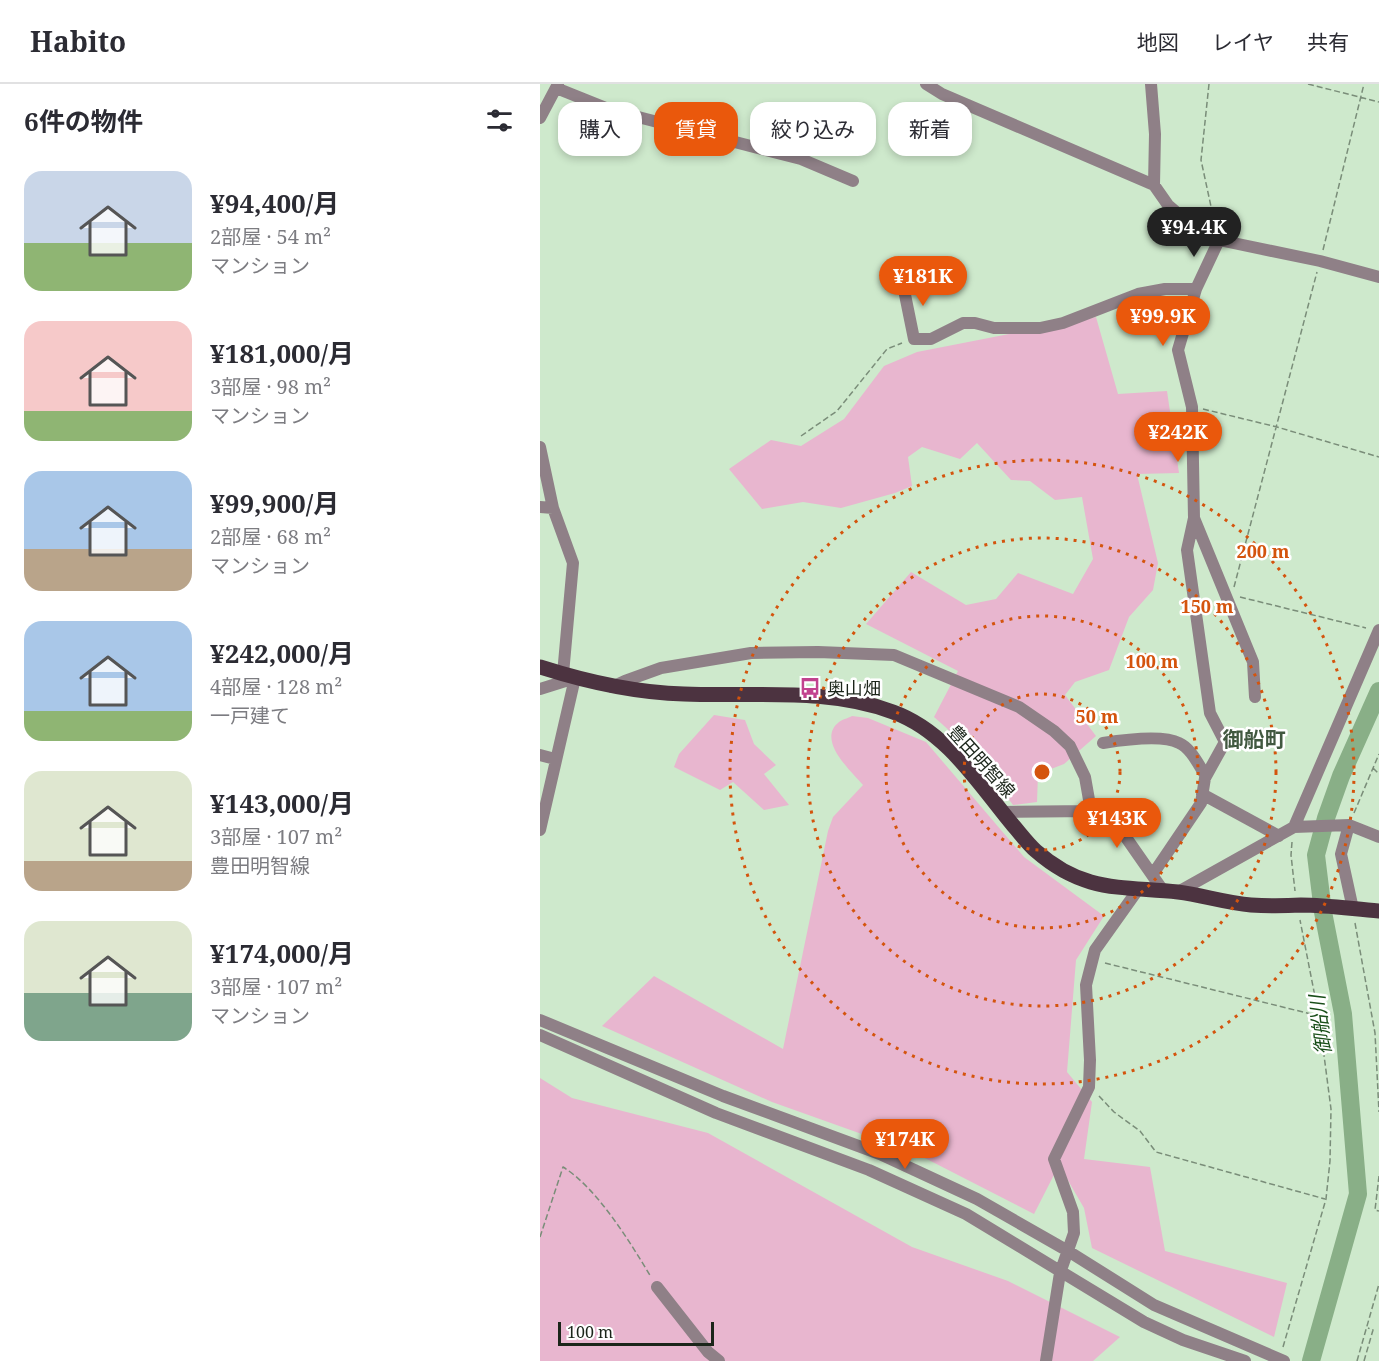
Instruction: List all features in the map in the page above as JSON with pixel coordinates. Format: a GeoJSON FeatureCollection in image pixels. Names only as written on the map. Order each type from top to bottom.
{"type":"FeatureCollection","features":[{"type":"Feature","properties":{"kind":"main road","name":"豊田明智線"},"geometry":{"type":"LineString","coordinates":[[540,667],[612,687],[682,694],[816,696],[858,701],[895,712],[928,731],[975,776],[1034,850],[1071,876],[1096,884],[1137,891],[1171,892],[1249,905],[1379,911]]}},
{"type":"Feature","properties":{"kind":"street"},"geometry":{"type":"LineString","coordinates":[[926,84],[1154,185],[1168,205],[1189,224],[1219,240],[1320,261],[1379,277]]}},
{"type":"Feature","properties":{"kind":"street"},"geometry":{"type":"LineString","coordinates":[[1152,84],[1155,134],[1154,185]]}},
{"type":"Feature","properties":{"kind":"street"},"geometry":{"type":"LineString","coordinates":[[540,118],[557,86],[611,110],[801,159],[853,181]]}},
{"type":"Feature","properties":{"kind":"street"},"geometry":{"type":"LineString","coordinates":[[1154,874],[1201,803],[1206,776],[1225,742],[1210,713],[1187,550],[1194,518],[1192,406],[1178,350],[1196,289],[1219,240]]}},
{"type":"Feature","properties":{"kind":"street"},"geometry":{"type":"LineString","coordinates":[[902,280],[914,339],[931,339],[963,323],[975,323],[994,328],[1040,328],[1063,323],[1138,294],[1165,288],[1196,289]]}},
{"type":"Feature","properties":{"kind":"street"},"geometry":{"type":"LineString","coordinates":[[540,447],[553,508],[573,563],[569,676],[555,759],[540,828]]}},
{"type":"Feature","properties":{"kind":"street"},"geometry":{"type":"LineString","coordinates":[[540,507],[553,508]]}},
{"type":"Feature","properties":{"kind":"street"},"geometry":{"type":"LineString","coordinates":[[1194,518],[1253,662],[1254,697]]}},
{"type":"Feature","properties":{"kind":"street"},"geometry":{"type":"LineString","coordinates":[[1294,827],[1379,631]]}},
{"type":"Feature","properties":{"kind":"street"},"geometry":{"type":"LineString","coordinates":[[612,687],[661,668],[751,653],[818,652],[894,655],[1019,707],[1054,731],[1070,746],[1085,777],[1091,811]]}},
{"type":"Feature","properties":{"kind":"street"},"geometry":{"type":"LineString","coordinates":[[540,689],[569,676]]}},
{"type":"Feature","properties":{"kind":"street"},"geometry":{"type":"LineString","coordinates":[[1103,743],[1133,738],[1179,742],[1188,749],[1206,776]]}},
{"type":"Feature","properties":{"kind":"street"},"geometry":{"type":"LineString","coordinates":[[540,755],[555,759]]}},
{"type":"Feature","properties":{"kind":"street"},"geometry":{"type":"LineString","coordinates":[[1202,794],[1279,836]]}},
{"type":"Feature","properties":{"kind":"street"},"geometry":{"type":"LineString","coordinates":[[1003,812],[1091,811],[1118,826],[1154,874],[1171,892],[1294,827],[1346,825],[1379,837]]}},
{"type":"Feature","properties":{"kind":"street"},"geometry":{"type":"LineString","coordinates":[[1346,825],[1341,854],[1353,909]]}},
{"type":"Feature","properties":{"kind":"street"},"geometry":{"type":"LineString","coordinates":[[1046,1361],[1060,1273],[1074,1233],[1073,1212],[1054,1159],[1089,1087],[1086,985],[1095,950],[1137,891]]}},
{"type":"Feature","properties":{"kind":"street"},"geometry":{"type":"LineString","coordinates":[[540,1020],[723,1096],[880,1154],[976,1199],[1068,1251],[1154,1305],[1282,1360]]}},
{"type":"Feature","properties":{"kind":"street"},"geometry":{"type":"LineString","coordinates":[[540,1035],[716,1113],[869,1170],[966,1214],[1060,1273],[1154,1327],[1183,1340],[1245,1361]]}},
{"type":"Feature","properties":{"kind":"street"},"geometry":{"type":"LineString","coordinates":[[657,1287],[708,1352],[719,1361]]}},
{"type":"Feature","properties":{"kind":"path"},"geometry":{"type":"LineString","coordinates":[[1209,84],[1202,160],[1219,240]]}},
{"type":"Feature","properties":{"kind":"path"},"geometry":{"type":"LineString","coordinates":[[1308,84],[1379,102]]}},
{"type":"Feature","properties":{"kind":"path"},"geometry":{"type":"LineString","coordinates":[[1364,84],[1232,595],[1379,631]]}},
{"type":"Feature","properties":{"kind":"path"},"geometry":{"type":"LineString","coordinates":[[801,436],[837,411],[887,348],[914,339]]}},
{"type":"Feature","properties":{"kind":"path"},"geometry":{"type":"LineString","coordinates":[[1192,406],[1276,427],[1379,457]]}},
{"type":"Feature","properties":{"kind":"path"},"geometry":{"type":"LineString","coordinates":[[1346,825],[1379,754]]}},
{"type":"Feature","properties":{"kind":"path"},"geometry":{"type":"LineString","coordinates":[[1373,767],[1379,774]]}},
{"type":"Feature","properties":{"kind":"path"},"geometry":{"type":"LineString","coordinates":[[1282,1360],[1326,1199],[1330,1161],[1331,1110],[1320,1017],[1291,855],[1294,827]]}},
{"type":"Feature","properties":{"kind":"path"},"geometry":{"type":"LineString","coordinates":[[1353,909],[1374,1034],[1379,1112]]}},
{"type":"Feature","properties":{"kind":"path"},"geometry":{"type":"LineString","coordinates":[[1092,959],[1320,1017]]}},
{"type":"Feature","properties":{"kind":"path"},"geometry":{"type":"LineString","coordinates":[[1374,1034],[1379,1035]]}},
{"type":"Feature","properties":{"kind":"path"},"geometry":{"type":"LineString","coordinates":[[1089,1087],[1114,1112],[1140,1131],[1156,1152],[1326,1199]]}},
{"type":"Feature","properties":{"kind":"path"},"geometry":{"type":"LineString","coordinates":[[540,1237],[562,1167],[576,1176],[625,1234],[657,1287]]}},
{"type":"Feature","properties":{"kind":"path"},"geometry":{"type":"LineString","coordinates":[[1379,1176],[1376,1210],[1379,1211]]}},
{"type":"Feature","properties":{"kind":"path"},"geometry":{"type":"LineString","coordinates":[[1357,1361],[1379,1284]]}},
{"type":"Feature","properties":{"kind":"path"},"geometry":{"type":"LineString","coordinates":[[1364,1361],[1373,1330],[1367,1328]]}},
{"type":"Feature","properties":{"kind":"shaded area"},"geometry":{"type":"Polygon","coordinates":[[[1096,317],[1118,394],[1167,391],[1179,473],[1137,474],[1158,563],[1153,590],[1129,617],[1109,670],[1075,682],[1065,695],[1096,736],[1064,764],[1038,774],[1037,802],[1013,805],[976,759],[934,717],[958,671],[866,624],[911,572],[966,605],[996,599],[1018,573],[1073,594],[1093,559],[1082,497],[1055,500],[1030,481],[1011,480],[977,443],[960,459],[922,447],[908,457],[912,486],[841,508],[803,502],[762,509],[729,469],[771,440],[801,446],[844,419],[884,366],[917,352],[1096,317]]]}},
{"type":"Feature","properties":{"kind":"shaded area"},"geometry":{"type":"Polygon","coordinates":[[[714,715],[745,720],[754,744],[776,765],[764,774],[789,805],[764,810],[733,782],[720,790],[674,767],[679,754],[714,715]]]}},
{"type":"Feature","properties":{"kind":"shaded area"},"geometry":{"type":"Polygon","coordinates":[[[852,716],[868,718],[926,742],[1024,857],[1104,916],[1076,960],[1067,1072],[1092,1102],[1084,1159],[1150,1167],[1165,1251],[1287,1283],[1274,1337],[1092,1248],[1084,1208],[1059,1165],[1034,1214],[915,1153],[772,1102],[602,1026],[654,976],[783,1049],[828,831],[833,817],[863,785],[838,755],[831,737],[833,729],[839,722],[852,716]]]}},
{"type":"Feature","properties":{"kind":"shaded area"},"geometry":{"type":"Polygon","coordinates":[[[540,1078],[572,1098],[708,1133],[912,1247],[1008,1281],[1120,1337],[1093,1361],[540,1361],[540,1078]]]}},
{"type":"Feature","properties":{"kind":"waterway","name":"御船川"},"geometry":{"type":"LineString","coordinates":[[1311,1361],[1358,1194],[1343,1014],[1323,912],[1316,855],[1341,776],[1379,691]]}},
{"type":"Feature","properties":{"kind":"place","name":"奥山畑"},"geometry":{"type":"Point","coordinates":[810,688]}},
{"type":"Feature","properties":{"kind":"district","name":"御船町"},"geometry":{"type":"Point","coordinates":[1254,739]}}]}
